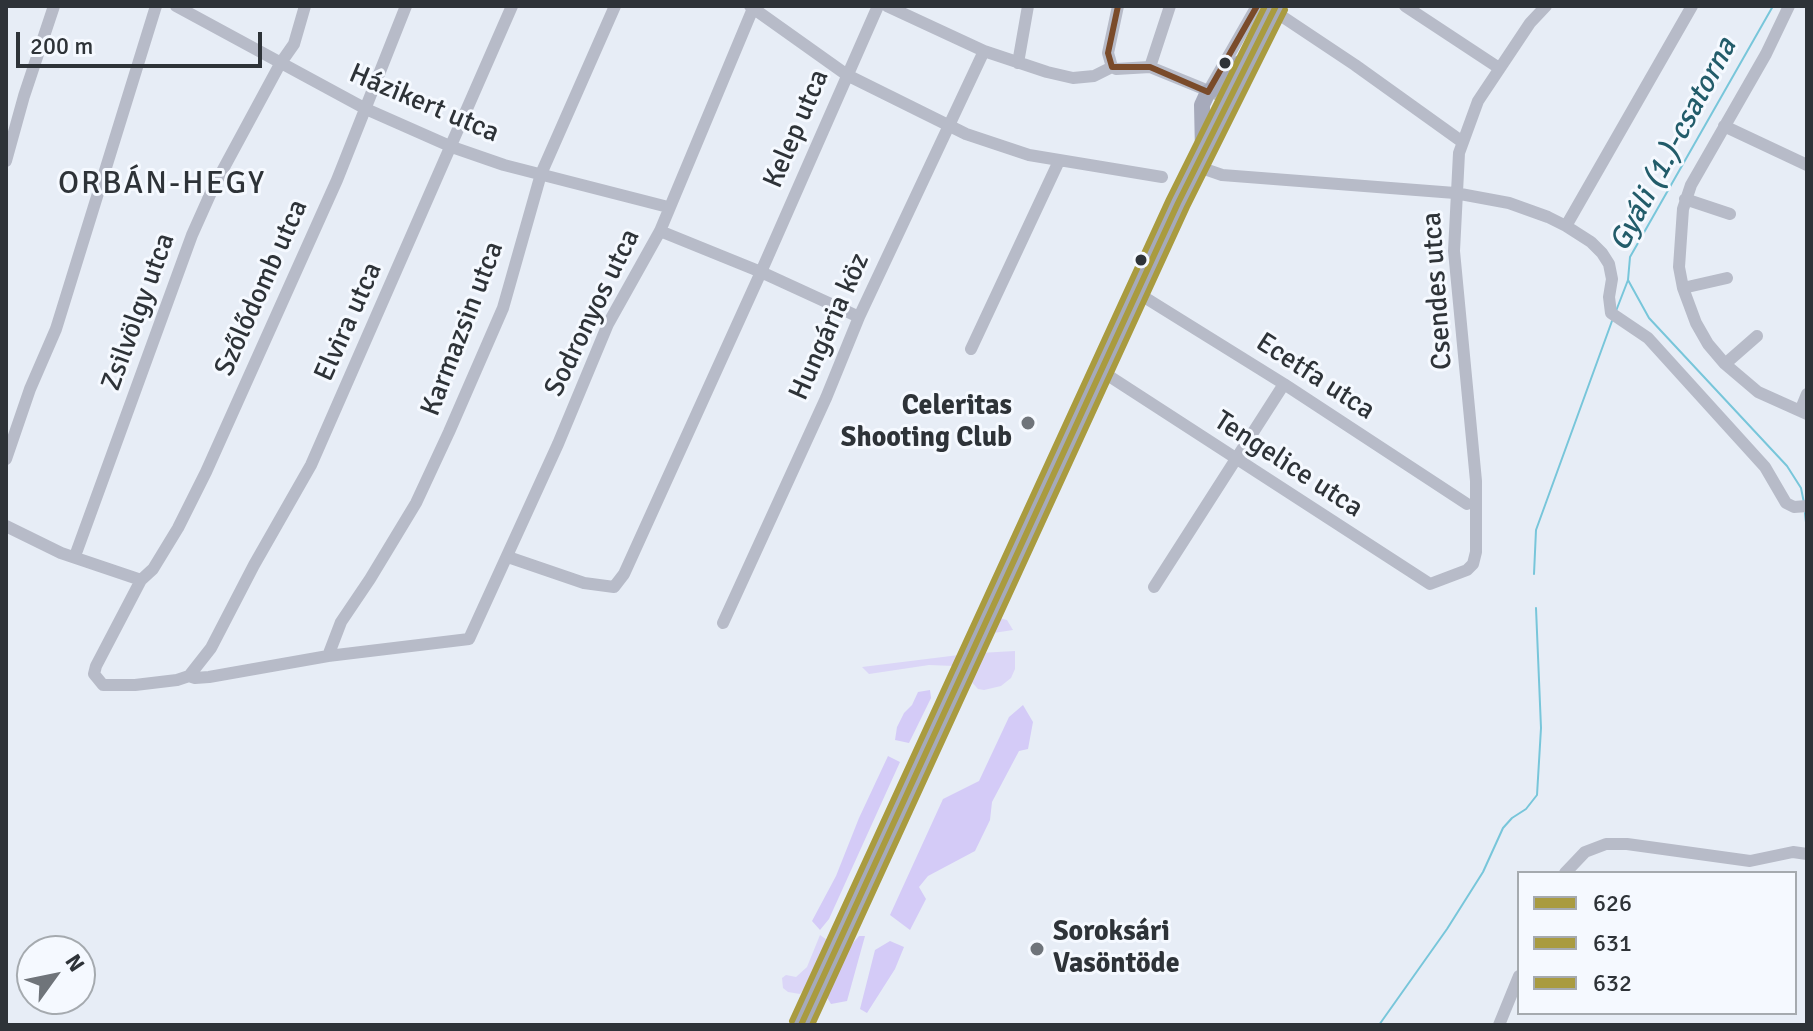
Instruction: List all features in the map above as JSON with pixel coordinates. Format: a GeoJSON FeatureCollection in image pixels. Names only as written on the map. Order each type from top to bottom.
{"type":"FeatureCollection","features":[{"type":"Feature","properties":{"kind":"main road"},"geometry":{"type":"LineString","coordinates":[[801,1025],[1014,565],[1136,292],[1229,103],[1269,8]]}},
{"type":"Feature","properties":{"kind":"main road"},"geometry":{"type":"LineString","coordinates":[[1199,160],[1202,105],[1208,92],[1225,83],[1257,42]]}},
{"type":"Feature","properties":{"kind":"street"},"geometry":{"type":"LineString","coordinates":[[6,161],[54,6]]}},
{"type":"Feature","properties":{"kind":"street"},"geometry":{"type":"LineString","coordinates":[[6,459],[30,389],[56,329],[156,6]]}},
{"type":"Feature","properties":{"kind":"street","name":"Házikert utca"},"geometry":{"type":"LineString","coordinates":[[176,6],[366,109],[452,147],[668,207]]}},
{"type":"Feature","properties":{"kind":"street","name":"Zsilvölgy utca"},"geometry":{"type":"LineString","coordinates":[[75,556],[192,235],[213,188],[294,44],[305,6]]}},
{"type":"Feature","properties":{"kind":"street","name":"Szőlődomb utca"},"geometry":{"type":"LineString","coordinates":[[189,676],[147,684],[103,685],[94,674],[141,580],[153,569],[178,528],[206,472],[337,180],[406,6]]}},
{"type":"Feature","properties":{"kind":"street","name":"Elvira utca"},"geometry":{"type":"LineString","coordinates":[[189,676],[211,648],[311,465],[512,6]]}},
{"type":"Feature","properties":{"kind":"street","name":"Karmazsin utca"},"geometry":{"type":"LineString","coordinates":[[328,656],[341,622],[416,503],[449,432],[507,299],[541,174],[615,6]]}},
{"type":"Feature","properties":{"kind":"street","name":"Kelep utca"},"geometry":{"type":"LineString","coordinates":[[508,557],[584,583],[614,587],[624,574],[878,6]]}},
{"type":"Feature","properties":{"kind":"street"},"geometry":{"type":"LineString","coordinates":[[887,6],[984,51],[1018,63],[1073,78],[1094,76],[1112,67],[1150,67],[1226,98],[1229,103]]}},
{"type":"Feature","properties":{"kind":"street"},"geometry":{"type":"LineString","coordinates":[[1018,63],[1028,6]]}},
{"type":"Feature","properties":{"kind":"street"},"geometry":{"type":"LineString","coordinates":[[1112,67],[1108,53],[1118,6]]}},
{"type":"Feature","properties":{"kind":"street"},"geometry":{"type":"LineString","coordinates":[[1150,67],[1170,6]]}},
{"type":"Feature","properties":{"kind":"street","name":"Csendes utca"},"geometry":{"type":"LineString","coordinates":[[1444,578],[1467,570],[1473,564],[1476,552],[1474,438],[1454,251],[1455,193],[1461,141],[1478,101],[1530,23],[1546,6]]}},
{"type":"Feature","properties":{"kind":"street"},"geometry":{"type":"LineString","coordinates":[[1566,226],[1692,6]]}},
{"type":"Feature","properties":{"kind":"street"},"geometry":{"type":"LineString","coordinates":[[1789,6],[1766,54],[1685,199],[1679,239],[1679,267],[1696,323],[1725,364],[1758,392],[1804,412],[1807,394]]}},
{"type":"Feature","properties":{"kind":"street"},"geometry":{"type":"LineString","coordinates":[[752,7],[847,75],[999,147],[1059,161],[1162,177]]}},
{"type":"Feature","properties":{"kind":"street","name":"Sodronyos utca"},"geometry":{"type":"LineString","coordinates":[[328,656],[469,639],[508,557],[608,324],[660,231],[752,7]]}},
{"type":"Feature","properties":{"kind":"street"},"geometry":{"type":"LineString","coordinates":[[1409,7],[1499,68]]}},
{"type":"Feature","properties":{"kind":"street"},"geometry":{"type":"LineString","coordinates":[[1208,92],[1269,8],[1461,141]]}},
{"type":"Feature","properties":{"kind":"street","name":"Hungária köz"},"geometry":{"type":"LineString","coordinates":[[723,623],[826,398],[859,317],[984,51]]}},
{"type":"Feature","properties":{"kind":"street"},"geometry":{"type":"LineString","coordinates":[[1724,126],[1807,165]]}},
{"type":"Feature","properties":{"kind":"street"},"geometry":{"type":"LineString","coordinates":[[1199,160],[1222,175],[1455,193],[1509,203],[1566,226],[1591,242],[1609,264],[1611,313],[1648,338],[1765,467],[1786,503],[1801,506]]}},
{"type":"Feature","properties":{"kind":"street"},"geometry":{"type":"LineString","coordinates":[[971,349],[1059,161]]}},
{"type":"Feature","properties":{"kind":"street"},"geometry":{"type":"LineString","coordinates":[[1685,199],[1730,214]]}},
{"type":"Feature","properties":{"kind":"street"},"geometry":{"type":"LineString","coordinates":[[660,231],[761,272],[859,317]]}},
{"type":"Feature","properties":{"kind":"street"},"geometry":{"type":"LineString","coordinates":[[1683,288],[1727,278]]}},
{"type":"Feature","properties":{"kind":"street","name":"Ecetfa utca"},"geometry":{"type":"LineString","coordinates":[[1136,292],[1467,504]]}},
{"type":"Feature","properties":{"kind":"street"},"geometry":{"type":"LineString","coordinates":[[1725,364],[1757,336]]}},
{"type":"Feature","properties":{"kind":"street","name":"Tengelice utca"},"geometry":{"type":"LineString","coordinates":[[1109,376],[1430,584],[1444,578]]}},
{"type":"Feature","properties":{"kind":"street"},"geometry":{"type":"LineString","coordinates":[[1154,587],[1284,384]]}},
{"type":"Feature","properties":{"kind":"street"},"geometry":{"type":"LineString","coordinates":[[6,526],[61,553],[141,580]]}},
{"type":"Feature","properties":{"kind":"street"},"geometry":{"type":"LineString","coordinates":[[189,676],[209,677],[328,656]]}},
{"type":"Feature","properties":{"kind":"street"},"geometry":{"type":"LineString","coordinates":[[1567,871],[1585,852],[1606,844],[1627,844],[1750,861],[1793,852],[1807,854]]}},
{"type":"Feature","properties":{"kind":"street"},"geometry":{"type":"LineString","coordinates":[[1499,1025],[1517,981]]}},
{"type":"Feature","properties":{"kind":"shaded area"},"geometry":{"type":"Polygon","coordinates":[[[995,617],[1007,620],[1013,630],[987,634],[995,617]]]}},
{"type":"Feature","properties":{"kind":"shaded area"},"geometry":{"type":"Polygon","coordinates":[[[1015,651],[1015,669],[1011,678],[1001,686],[978,689],[968,678],[979,653],[1015,651]]]}},
{"type":"Feature","properties":{"kind":"shaded area"},"geometry":{"type":"Polygon","coordinates":[[[959,655],[954,666],[929,665],[869,674],[862,667],[959,655]]]}},
{"type":"Feature","properties":{"kind":"shaded area"},"geometry":{"type":"Polygon","coordinates":[[[930,690],[931,698],[909,743],[895,740],[897,727],[918,692],[930,690]]]}},
{"type":"Feature","properties":{"kind":"shaded area"},"geometry":{"type":"Polygon","coordinates":[[[1023,705],[1033,722],[1028,749],[1019,751],[992,802],[990,820],[975,851],[928,876],[919,887],[926,899],[910,930],[890,915],[943,799],[979,781],[1009,717],[1023,705]]]}},
{"type":"Feature","properties":{"kind":"shaded area"},"geometry":{"type":"Polygon","coordinates":[[[888,756],[900,762],[829,919],[820,930],[812,921],[836,876],[888,756]]]}},
{"type":"Feature","properties":{"kind":"shaded area"},"geometry":{"type":"Polygon","coordinates":[[[820,935],[827,940],[804,989],[800,994],[788,992],[783,988],[782,978],[786,975],[796,977],[807,967],[820,935]]]}},
{"type":"Feature","properties":{"kind":"shaded area"},"geometry":{"type":"Polygon","coordinates":[[[859,936],[865,936],[847,1001],[831,1004],[826,996],[848,949],[859,936]]]}},
{"type":"Feature","properties":{"kind":"shaded area"},"geometry":{"type":"Polygon","coordinates":[[[890,941],[904,947],[895,969],[867,1013],[860,1009],[875,950],[890,941]]]}},
{"type":"Feature","properties":{"kind":"waterway","name":"Gyáli (1.)-csatorna"},"geometry":{"type":"LineString","coordinates":[[1773,6],[1630,257],[1628,280],[1649,318],[1787,466],[1801,488],[1804,503]]}},
{"type":"Feature","properties":{"kind":"waterway"},"geometry":{"type":"LineString","coordinates":[[1616,311],[1628,280]]}},
{"type":"Feature","properties":{"kind":"waterway"},"geometry":{"type":"LineString","coordinates":[[1534,574],[1536,530],[1612,321]]}},
{"type":"Feature","properties":{"kind":"waterway","name":"Gyáli (1.)-csatorna"},"geometry":{"type":"LineString","coordinates":[[1805,513],[1807,532]]}},
{"type":"Feature","properties":{"kind":"waterway"},"geometry":{"type":"LineString","coordinates":[[1379,1025],[1483,872],[1503,828],[1537,795],[1541,728],[1536,608]]}},
{"type":"Feature","properties":{"kind":"transit line"},"geometry":{"type":"LineString","coordinates":[[1118,6],[1108,53],[1112,67],[1150,67],[1208,92],[1257,6]]}},
{"type":"Feature","properties":{"kind":"transit line","name":"632"},"geometry":{"type":"LineString","coordinates":[[792,1021],[1169,199],[1265,6]]}},
{"type":"Feature","properties":{"kind":"transit line","name":"626"},"geometry":{"type":"LineString","coordinates":[[801,1025],[1178,203],[1276,6]]}},
{"type":"Feature","properties":{"kind":"transit line","name":"631"},"geometry":{"type":"LineString","coordinates":[[812,1025],[1187,207],[1285,10]]}},
{"type":"Feature","properties":{"kind":"place","name":"Celeritas Shooting Club"},"geometry":{"type":"Point","coordinates":[1028,423]}},
{"type":"Feature","properties":{"kind":"place","name":"Soroksári Vasöntöde"},"geometry":{"type":"Point","coordinates":[1037,949]}},
{"type":"Feature","properties":{"kind":"district","name":"ORBÁN-HEGY"},"geometry":{"type":"Point","coordinates":[162,185]}}]}
